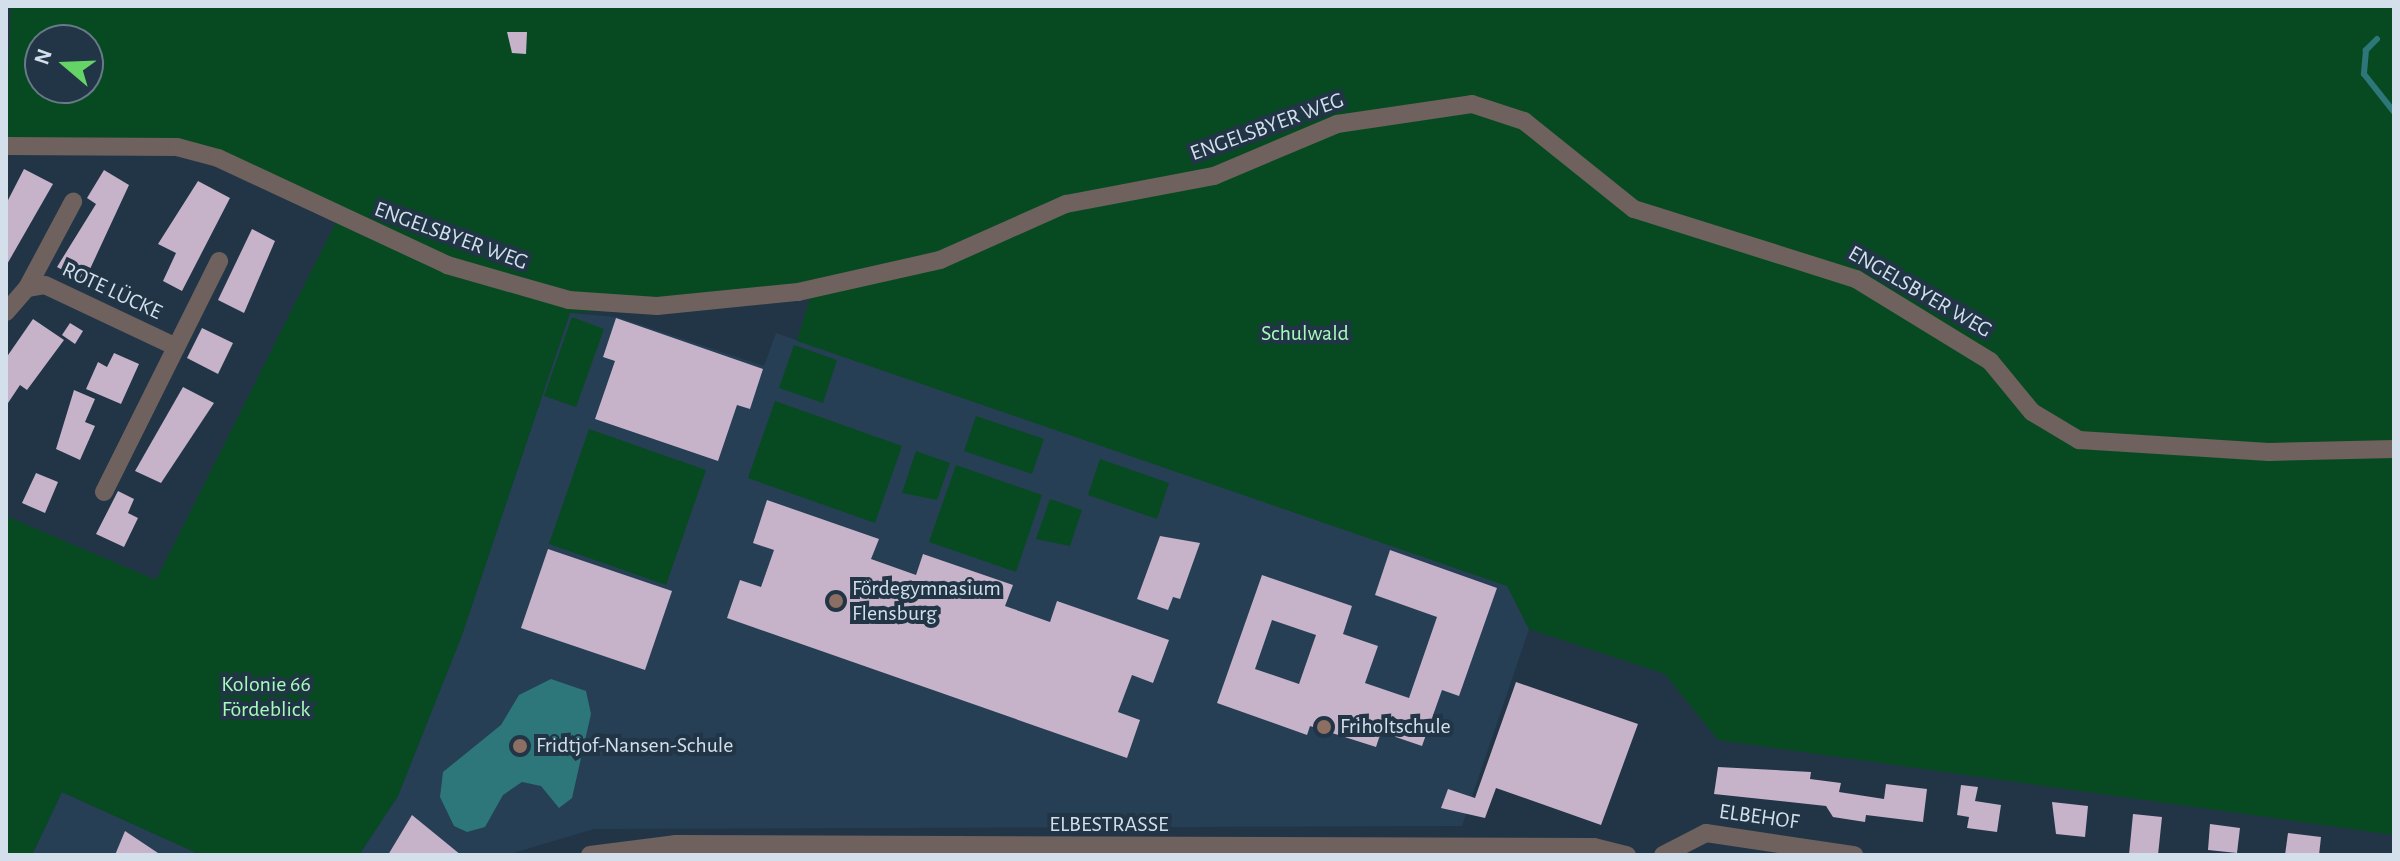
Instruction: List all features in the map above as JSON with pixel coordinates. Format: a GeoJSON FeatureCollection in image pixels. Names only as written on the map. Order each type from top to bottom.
{"type":"FeatureCollection","features":[{"type":"Feature","properties":{"kind":"street","name":"ENGELSBYER WEG"},"geometry":{"type":"LineString","coordinates":[[6,146],[177,147],[218,158],[332,217],[501,283],[569,300],[657,306],[798,292],[940,260],[1066,204],[1214,176],[1337,124],[1472,104],[1524,121],[1634,209],[1856,279],[1990,361],[2032,412],[2079,440],[2269,452],[2394,449]]}},
{"type":"Feature","properties":{"kind":"street","name":"ROTE LÜCKE"},"geometry":{"type":"LineString","coordinates":[[6,312],[27,288],[73,202]]}},
{"type":"Feature","properties":{"kind":"street","name":"ROTE LÜCKE"},"geometry":{"type":"LineString","coordinates":[[104,492],[219,261]]}},
{"type":"Feature","properties":{"kind":"street","name":"ROTE LÜCKE"},"geometry":{"type":"LineString","coordinates":[[27,288],[63,291],[176,347]]}},
{"type":"Feature","properties":{"kind":"street","name":"ELBEHOF"},"geometry":{"type":"LineString","coordinates":[[1663,855],[1706,833],[1854,855]]}},
{"type":"Feature","properties":{"kind":"street","name":"ELBESTRASSE"},"geometry":{"type":"LineString","coordinates":[[590,855],[639,846],[1326,852],[1594,847],[1627,855]]}},
{"type":"Feature","properties":{"kind":"shaded area","name":"Fördegymnasium Flensburg"},"geometry":{"type":"Polygon","coordinates":[[[570,313],[617,317],[764,366],[776,333],[1508,586],[1529,629],[1462,826],[594,829],[506,855],[359,855],[398,796],[462,635],[570,313]]]}},
{"type":"Feature","properties":{"kind":"shaded area"},"geometry":{"type":"Polygon","coordinates":[[[551,679],[586,691],[591,714],[572,798],[559,808],[541,786],[522,782],[503,795],[485,827],[467,832],[454,826],[440,797],[443,772],[501,725],[519,695],[551,679]]]}},
{"type":"Feature","properties":{"kind":"shaded area"},"geometry":{"type":"Polygon","coordinates":[[[62,792],[201,855],[32,855],[62,792]]]}},
{"type":"Feature","properties":{"kind":"green space"},"geometry":{"type":"Polygon","coordinates":[[[11,6],[2394,6],[2394,835],[1718,740],[1665,674],[1529,629],[1507,586],[797,341],[810,298],[570,313],[462,635],[398,796],[359,855],[201,855],[62,792],[32,855],[6,855],[6,516],[156,580],[341,212],[218,150],[6,139],[11,6]]]}},
{"type":"Feature","properties":{"kind":"green space"},"geometry":{"type":"Polygon","coordinates":[[[572,317],[604,329],[576,407],[544,396],[572,317]]]}},
{"type":"Feature","properties":{"kind":"green space"},"geometry":{"type":"Polygon","coordinates":[[[794,345],[837,360],[823,403],[779,388],[794,345]]]}},
{"type":"Feature","properties":{"kind":"green space"},"geometry":{"type":"Polygon","coordinates":[[[775,401],[902,446],[875,523],[748,478],[775,401]]]}},
{"type":"Feature","properties":{"kind":"green space"},"geometry":{"type":"Polygon","coordinates":[[[976,416],[1044,439],[1032,474],[964,451],[976,416]]]}},
{"type":"Feature","properties":{"kind":"green space"},"geometry":{"type":"Polygon","coordinates":[[[589,429],[706,470],[666,585],[549,544],[589,429]]]}},
{"type":"Feature","properties":{"kind":"green space"},"geometry":{"type":"Polygon","coordinates":[[[916,451],[950,463],[937,500],[902,493],[916,451]]]}},
{"type":"Feature","properties":{"kind":"green space"},"geometry":{"type":"Polygon","coordinates":[[[1100,459],[1169,483],[1157,519],[1088,495],[1100,459]]]}},
{"type":"Feature","properties":{"kind":"green space"},"geometry":{"type":"Polygon","coordinates":[[[956,465],[1042,495],[1016,572],[929,542],[956,465]]]}},
{"type":"Feature","properties":{"kind":"green space"},"geometry":{"type":"Polygon","coordinates":[[[1050,499],[1082,510],[1070,546],[1036,539],[1050,499]]]}},
{"type":"Feature","properties":{"kind":"building"},"geometry":{"type":"Polygon","coordinates":[[[507,32],[527,32],[526,54],[512,53],[507,32]]]}},
{"type":"Feature","properties":{"kind":"building"},"geometry":{"type":"Polygon","coordinates":[[[24,169],[53,184],[6,266],[6,204],[24,169]]]}},
{"type":"Feature","properties":{"kind":"building"},"geometry":{"type":"Polygon","coordinates":[[[104,170],[129,185],[84,282],[57,267],[96,204],[87,198],[104,170]]]}},
{"type":"Feature","properties":{"kind":"building"},"geometry":{"type":"Polygon","coordinates":[[[198,181],[230,198],[182,291],[163,281],[176,253],[158,244],[198,181]]]}},
{"type":"Feature","properties":{"kind":"building"},"geometry":{"type":"Polygon","coordinates":[[[252,229],[275,241],[244,313],[218,300],[252,229]]]}},
{"type":"Feature","properties":{"kind":"building"},"geometry":{"type":"Polygon","coordinates":[[[616,318],[763,369],[750,409],[737,405],[718,461],[595,419],[615,361],[603,357],[616,318]]]}},
{"type":"Feature","properties":{"kind":"building"},"geometry":{"type":"Polygon","coordinates":[[[33,319],[64,340],[27,390],[20,385],[6,406],[6,358],[33,319]]]}},
{"type":"Feature","properties":{"kind":"building"},"geometry":{"type":"Polygon","coordinates":[[[70,323],[83,331],[75,344],[62,335],[70,323]]]}},
{"type":"Feature","properties":{"kind":"building"},"geometry":{"type":"Polygon","coordinates":[[[202,328],[233,343],[218,374],[187,358],[202,328]]]}},
{"type":"Feature","properties":{"kind":"building"},"geometry":{"type":"Polygon","coordinates":[[[114,353],[139,364],[121,404],[86,389],[98,362],[107,367],[114,353]]]}},
{"type":"Feature","properties":{"kind":"building"},"geometry":{"type":"Polygon","coordinates":[[[183,387],[214,403],[161,483],[135,471],[183,387]]]}},
{"type":"Feature","properties":{"kind":"building"},"geometry":{"type":"Polygon","coordinates":[[[74,390],[95,399],[85,422],[95,426],[80,460],[56,449],[74,390]]]}},
{"type":"Feature","properties":{"kind":"building"},"geometry":{"type":"Polygon","coordinates":[[[36,473],[58,482],[45,513],[22,503],[36,473]]]}},
{"type":"Feature","properties":{"kind":"building"},"geometry":{"type":"Polygon","coordinates":[[[118,491],[134,499],[128,513],[138,518],[124,547],[96,534],[118,491]]]}},
{"type":"Feature","properties":{"kind":"building"},"geometry":{"type":"Polygon","coordinates":[[[767,500],[879,539],[871,559],[916,575],[923,554],[1013,585],[1005,606],[1050,622],[1057,601],[1169,640],[1153,683],[1132,675],[1118,712],[1140,720],[1127,758],[727,618],[740,580],[761,587],[774,550],[753,543],[767,500]]]}},
{"type":"Feature","properties":{"kind":"building"},"geometry":{"type":"Polygon","coordinates":[[[1160,536],[1200,543],[1180,599],[1173,597],[1168,610],[1137,599],[1160,536]]]}},
{"type":"Feature","properties":{"kind":"building"},"geometry":{"type":"Polygon","coordinates":[[[548,549],[672,591],[645,670],[521,628],[548,549]]]}},
{"type":"Feature","properties":{"kind":"building"},"geometry":{"type":"Polygon","coordinates":[[[1390,550],[1497,588],[1459,696],[1442,690],[1422,746],[1381,732],[1376,747],[1310,726],[1307,735],[1217,703],[1262,575],[1352,606],[1343,634],[1378,646],[1365,683],[1409,698],[1437,617],[1375,595],[1390,550]],[[1272,620],[1255,669],[1299,684],[1316,635],[1272,620]]]}},
{"type":"Feature","properties":{"kind":"building"},"geometry":{"type":"Polygon","coordinates":[[[1516,682],[1638,724],[1601,825],[1496,788],[1485,818],[1441,808],[1448,789],[1475,798],[1516,682]]]}},
{"type":"Feature","properties":{"kind":"building"},"geometry":{"type":"Polygon","coordinates":[[[1718,767],[1811,772],[1810,779],[1841,783],[1839,792],[1884,799],[1886,784],[1927,789],[1923,822],[1866,815],[1865,822],[1833,817],[1826,806],[1714,794],[1718,767]]]}},
{"type":"Feature","properties":{"kind":"building"},"geometry":{"type":"Polygon","coordinates":[[[1961,785],[1978,787],[1975,801],[2001,805],[1997,832],[1967,828],[1969,817],[1957,815],[1961,785]]]}},
{"type":"Feature","properties":{"kind":"building"},"geometry":{"type":"Polygon","coordinates":[[[2052,802],[2088,806],[2085,837],[2056,834],[2052,802]]]}},
{"type":"Feature","properties":{"kind":"building"},"geometry":{"type":"Polygon","coordinates":[[[2133,814],[2162,817],[2158,855],[2129,855],[2133,814]]]}},
{"type":"Feature","properties":{"kind":"building"},"geometry":{"type":"Polygon","coordinates":[[[412,815],[461,855],[388,855],[412,815]]]}},
{"type":"Feature","properties":{"kind":"building"},"geometry":{"type":"Polygon","coordinates":[[[2210,824],[2240,828],[2237,853],[2208,850],[2210,824]]]}},
{"type":"Feature","properties":{"kind":"building"},"geometry":{"type":"Polygon","coordinates":[[[125,831],[161,855],[115,855],[125,831]]]}},
{"type":"Feature","properties":{"kind":"building"},"geometry":{"type":"Polygon","coordinates":[[[2288,833],[2321,837],[2319,855],[2285,855],[2288,833]]]}},
{"type":"Feature","properties":{"kind":"waterway"},"geometry":{"type":"LineString","coordinates":[[2377,39],[2366,50],[2364,74],[2394,112]]}},
{"type":"Feature","properties":{"kind":"place","name":"Fördegymnasium Flensburg"},"geometry":{"type":"Point","coordinates":[836,601]}},
{"type":"Feature","properties":{"kind":"place","name":"Friholtschule"},"geometry":{"type":"Point","coordinates":[1324,727]}},
{"type":"Feature","properties":{"kind":"place","name":"Fridtjof-Nansen-Schule"},"geometry":{"type":"Point","coordinates":[520,746]}},
{"type":"Feature","properties":{"kind":"park label","name":"Schulwald"},"geometry":{"type":"Point","coordinates":[1305,334]}},
{"type":"Feature","properties":{"kind":"park label","name":"Kolonie 66 Fördeblick"},"geometry":{"type":"Point","coordinates":[266,696]}}]}
